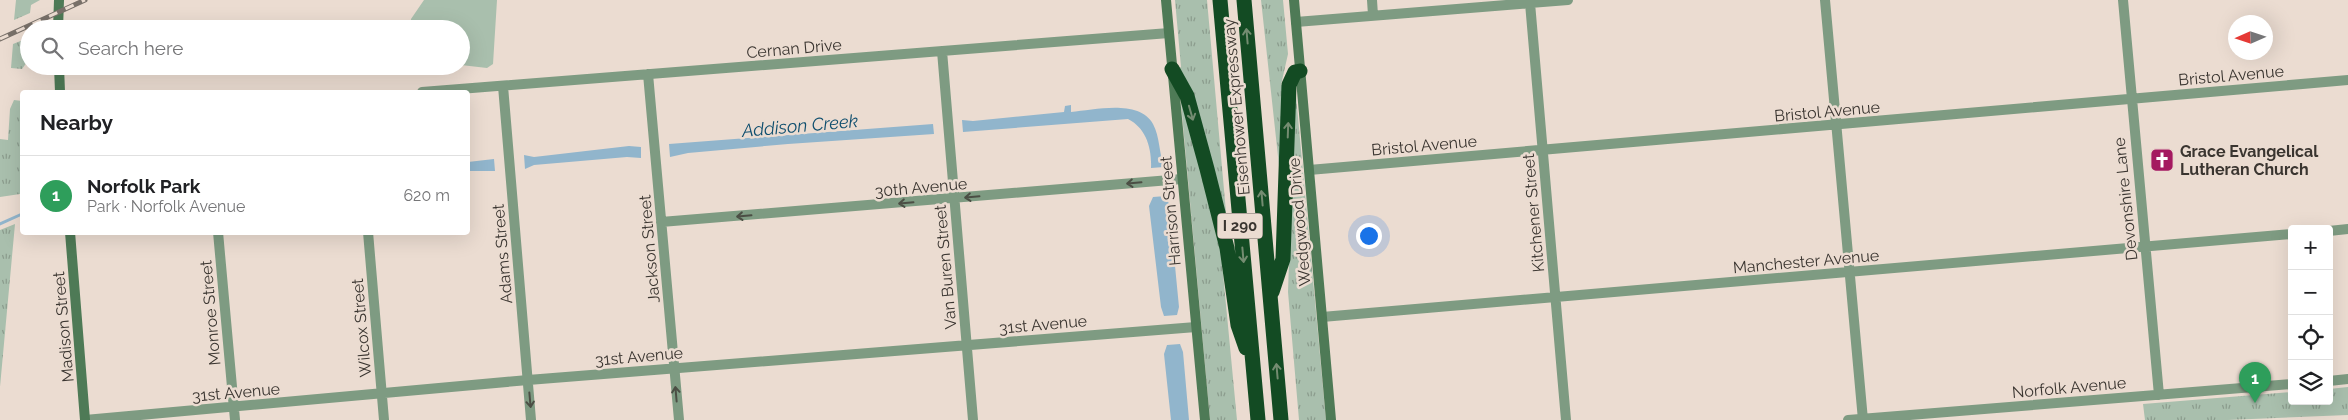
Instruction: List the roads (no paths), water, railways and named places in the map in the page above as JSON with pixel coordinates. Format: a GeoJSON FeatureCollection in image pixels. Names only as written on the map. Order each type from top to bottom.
{"type":"FeatureCollection","features":[{"type":"Feature","properties":{"kind":"highway","name":"Eisenhower Expressway"},"geometry":{"type":"LineString","coordinates":[[1220,0],[1258,420]]}},
{"type":"Feature","properties":{"kind":"highway","name":"Eisenhower Expressway"},"geometry":{"type":"LineString","coordinates":[[1244,0],[1281,420]]}},
{"type":"Feature","properties":{"kind":"highway"},"geometry":{"type":"LineString","coordinates":[[1172,69],[1187,96],[1207,169],[1227,248],[1238,325],[1253,370]]}},
{"type":"Feature","properties":{"kind":"highway"},"geometry":{"type":"LineString","coordinates":[[1270,299],[1283,258],[1289,85],[1295,72],[1300,71]]}},
{"type":"Feature","properties":{"kind":"street"},"geometry":{"type":"LineString","coordinates":[[58,20],[59,0]]}},
{"type":"Feature","properties":{"kind":"street","name":"Harrison Street"},"geometry":{"type":"LineString","coordinates":[[1166,0],[1205,420]]}},
{"type":"Feature","properties":{"kind":"street","name":"Wedgwood Drive"},"geometry":{"type":"LineString","coordinates":[[1294,0],[1331,420]]}},
{"type":"Feature","properties":{"kind":"street"},"geometry":{"type":"LineString","coordinates":[[1372,0],[1373,15]]}},
{"type":"Feature","properties":{"kind":"street"},"geometry":{"type":"LineString","coordinates":[[1296,22],[1568,0]]}},
{"type":"Feature","properties":{"kind":"street"},"geometry":{"type":"LineString","coordinates":[[1825,0],[1863,420]]}},
{"type":"Feature","properties":{"kind":"street","name":"Devonshire Lane"},"geometry":{"type":"LineString","coordinates":[[2122,0],[2158,395]]}},
{"type":"Feature","properties":{"kind":"street","name":"Kitchener Street"},"geometry":{"type":"LineString","coordinates":[[1530,3],[1566,420]]}},
{"type":"Feature","properties":{"kind":"street","name":"Cernan Drive"},"geometry":{"type":"LineString","coordinates":[[449,90],[1169,32]]}},
{"type":"Feature","properties":{"kind":"street","name":"Van Buren Street"},"geometry":{"type":"LineString","coordinates":[[942,51],[973,420]]}},
{"type":"Feature","properties":{"kind":"street","name":"Jackson Street"},"geometry":{"type":"LineString","coordinates":[[648,74],[679,420]]}},
{"type":"Feature","properties":{"kind":"street"},"geometry":{"type":"LineString","coordinates":[[59,75],[60,90]]}},
{"type":"Feature","properties":{"kind":"street","name":"Bristol Avenue"},"geometry":{"type":"LineString","coordinates":[[1309,170],[2348,80]]}},
{"type":"Feature","properties":{"kind":"street","name":"Adams Street"},"geometry":{"type":"LineString","coordinates":[[503,86],[531,420]]}},
{"type":"Feature","properties":{"kind":"street","name":"30th Avenue"},"geometry":{"type":"LineString","coordinates":[[661,222],[1182,179]]}},
{"type":"Feature","properties":{"kind":"street"},"geometry":{"type":"LineString","coordinates":[[2333,231],[2348,229]]}},
{"type":"Feature","properties":{"kind":"street","name":"Manchester Avenue"},"geometry":{"type":"LineString","coordinates":[[1322,317],[2288,234]]}},
{"type":"Feature","properties":{"kind":"street","name":"Madison Street"},"geometry":{"type":"LineString","coordinates":[[70,235],[85,420]]}},
{"type":"Feature","properties":{"kind":"street","name":"Monroe Street"},"geometry":{"type":"LineString","coordinates":[[218,235],[235,420]]}},
{"type":"Feature","properties":{"kind":"street","name":"Wilcox Street"},"geometry":{"type":"LineString","coordinates":[[368,235],[384,420]]}},
{"type":"Feature","properties":{"kind":"street","name":"31st Avenue"},"geometry":{"type":"LineString","coordinates":[[85,420],[528,380],[1196,327]]}},
{"type":"Feature","properties":{"kind":"street"},"geometry":{"type":"LineString","coordinates":[[2333,381],[2348,379]]}},
{"type":"Feature","properties":{"kind":"street","name":"Norfolk Avenue"},"geometry":{"type":"LineString","coordinates":[[1848,420],[2288,384]]}},
{"type":"Feature","properties":{"kind":"water"},"geometry":{"type":"Polygon","coordinates":[[[1071,105],[1071,112],[1116,108],[1138,111],[1146,116],[1155,129],[1164,167],[1151,168],[1147,139],[1139,128],[1128,119],[963,132],[962,120],[973,121],[1064,112],[1065,106],[1071,105]]]}},
{"type":"Feature","properties":{"kind":"water"},"geometry":{"type":"Polygon","coordinates":[[[933,124],[934,134],[788,144],[688,153],[670,157],[669,144],[933,124]]]}},
{"type":"Feature","properties":{"kind":"water"},"geometry":{"type":"Polygon","coordinates":[[[629,146],[641,147],[641,158],[627,157],[534,165],[525,169],[524,155],[534,157],[629,146]]]}},
{"type":"Feature","properties":{"kind":"water"},"geometry":{"type":"Polygon","coordinates":[[[494,159],[495,171],[470,171],[470,162],[494,159]]]}},
{"type":"Feature","properties":{"kind":"water"},"geometry":{"type":"Polygon","coordinates":[[[1166,196],[1169,204],[1179,307],[1177,315],[1164,316],[1161,307],[1149,206],[1153,197],[1166,196]]]}},
{"type":"Feature","properties":{"kind":"water"},"geometry":{"type":"Polygon","coordinates":[[[1180,344],[1183,352],[1189,420],[1171,420],[1164,354],[1167,345],[1180,344]]]}},
{"type":"Feature","properties":{"kind":"waterway","name":"Addison Creek"},"geometry":{"type":"LineString","coordinates":[[0,224],[20,215]]}},
{"type":"Feature","properties":{"kind":"railway"},"geometry":{"type":"LineString","coordinates":[[41,20],[85,0]]}},
{"type":"Feature","properties":{"kind":"railway"},"geometry":{"type":"LineString","coordinates":[[0,39],[20,30]]}},
{"type":"Feature","properties":{"kind":"place","name":"Grace Evangelical Lutheran Church"},"geometry":{"type":"Point","coordinates":[2162,160]}},
{"type":"Feature","properties":{"kind":"place","name":"Norfolk Park"},"geometry":{"type":"Point","coordinates":[2255,403]}}]}
